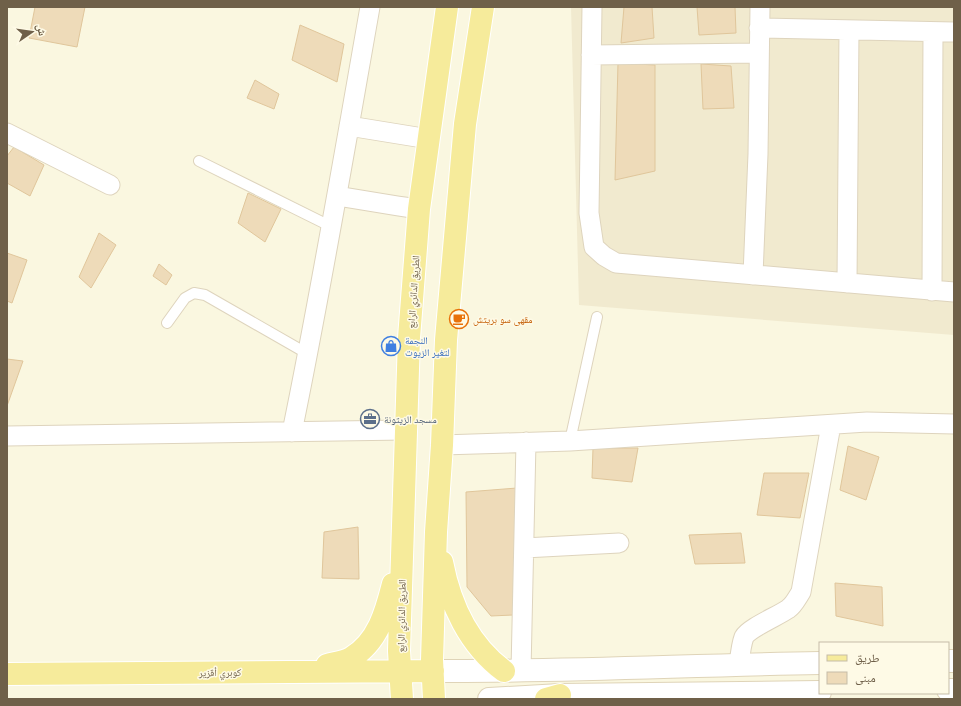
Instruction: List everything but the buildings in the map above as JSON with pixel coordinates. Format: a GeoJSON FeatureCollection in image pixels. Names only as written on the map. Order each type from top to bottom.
{"type":"FeatureCollection","features":[{"type":"Feature","properties":{"kind":"main road","name":"الطريق الدائري الرابع"},"geometry":{"type":"LineString","coordinates":[[402,699],[399,651],[409,338],[419,209],[447,7]]}},
{"type":"Feature","properties":{"kind":"main road"},"geometry":{"type":"LineString","coordinates":[[434,699],[433,671],[436,532],[442,445],[446,340],[465,124],[483,7]]}},
{"type":"Feature","properties":{"kind":"main road"},"geometry":{"type":"LineString","coordinates":[[436,532],[445,580],[463,622],[472,638],[492,662],[513,671]]}},
{"type":"Feature","properties":{"kind":"main road"},"geometry":{"type":"LineString","coordinates":[[291,671],[350,659],[366,646],[381,623],[402,548]]}},
{"type":"Feature","properties":{"kind":"main road"},"geometry":{"type":"LineString","coordinates":[[433,671],[672,668],[739,664],[819,663]]}},
{"type":"Feature","properties":{"kind":"main road","name":"كوبري أقزير"},"geometry":{"type":"LineString","coordinates":[[7,674],[433,671]]}},
{"type":"Feature","properties":{"kind":"main road"},"geometry":{"type":"LineString","coordinates":[[489,699],[819,692]]}},
{"type":"Feature","properties":{"kind":"street"},"geometry":{"type":"LineString","coordinates":[[292,432],[332,226],[370,7]]}},
{"type":"Feature","properties":{"kind":"street"},"geometry":{"type":"LineString","coordinates":[[592,7],[589,213],[594,247],[604,256],[616,263],[954,292]]}},
{"type":"Feature","properties":{"kind":"street"},"geometry":{"type":"LineString","coordinates":[[753,275],[758,154],[760,7]]}},
{"type":"Feature","properties":{"kind":"street"},"geometry":{"type":"LineString","coordinates":[[759,28],[954,32]]}},
{"type":"Feature","properties":{"kind":"street"},"geometry":{"type":"LineString","coordinates":[[848,284],[849,30]]}},
{"type":"Feature","properties":{"kind":"street"},"geometry":{"type":"LineString","coordinates":[[932,291],[933,32]]}},
{"type":"Feature","properties":{"kind":"street"},"geometry":{"type":"LineString","coordinates":[[591,55],[759,53]]}},
{"type":"Feature","properties":{"kind":"street"},"geometry":{"type":"LineString","coordinates":[[349,126],[429,139]]}},
{"type":"Feature","properties":{"kind":"street"},"geometry":{"type":"LineString","coordinates":[[7,133],[110,185]]}},
{"type":"Feature","properties":{"kind":"street"},"geometry":{"type":"LineString","coordinates":[[337,196],[419,209]]}},
{"type":"Feature","properties":{"kind":"street"},"geometry":{"type":"LineString","coordinates":[[442,445],[570,441],[867,422],[954,424]]}},
{"type":"Feature","properties":{"kind":"street"},"geometry":{"type":"LineString","coordinates":[[739,664],[742,644],[745,636],[789,608],[801,592],[831,425]]}},
{"type":"Feature","properties":{"kind":"street"},"geometry":{"type":"LineString","coordinates":[[7,436],[405,430]]}},
{"type":"Feature","properties":{"kind":"street"},"geometry":{"type":"LineString","coordinates":[[513,671],[524,548],[526,442]]}},
{"type":"Feature","properties":{"kind":"street"},"geometry":{"type":"LineString","coordinates":[[524,548],[619,543]]}},
{"type":"Feature","properties":{"kind":"lane"},"geometry":{"type":"LineString","coordinates":[[199,161],[332,226]]}},
{"type":"Feature","properties":{"kind":"lane"},"geometry":{"type":"LineString","coordinates":[[167,323],[185,298],[194,293],[205,296],[308,354]]}},
{"type":"Feature","properties":{"kind":"lane"},"geometry":{"type":"LineString","coordinates":[[570,441],[597,317]]}},
{"type":"Feature","properties":{"kind":"shaded area"},"geometry":{"type":"Polygon","coordinates":[[[571,7],[954,7],[954,335],[579,305],[571,7]]]}},
{"type":"Feature","properties":{"kind":"place","name":"مقهى سو بريتش"},"geometry":{"type":"Point","coordinates":[459,319]}},
{"type":"Feature","properties":{"kind":"place","name":"النجمة لتغير الزيوت"},"geometry":{"type":"Point","coordinates":[391,346]}},
{"type":"Feature","properties":{"kind":"place","name":"مسجد الزيتونة"},"geometry":{"type":"Point","coordinates":[370,419]}}]}
